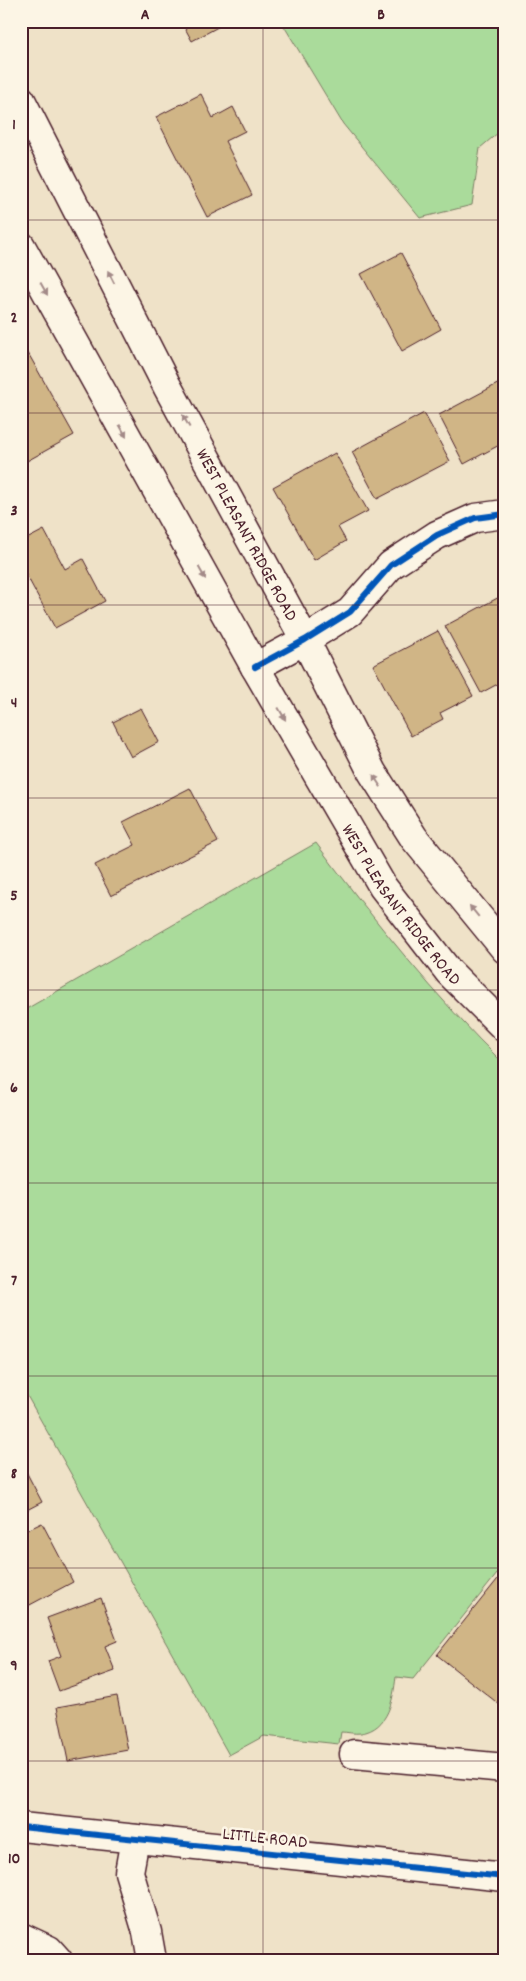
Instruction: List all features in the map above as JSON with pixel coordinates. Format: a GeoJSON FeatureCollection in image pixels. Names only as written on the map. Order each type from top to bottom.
{"type":"FeatureCollection","features":[{"type":"Feature","properties":{"kind":"main road","name":"WEST PLEASANT RIDGE ROAD"},"geometry":{"type":"LineString","coordinates":[[21,100],[167,386],[305,640],[372,772],[414,838],[505,949]]}},
{"type":"Feature","properties":{"kind":"main road","name":"WEST PLEASANT RIDGE ROAD"},"geometry":{"type":"LineString","coordinates":[[24,260],[254,667],[383,888],[449,972],[505,1028]]}},
{"type":"Feature","properties":{"kind":"main road"},"geometry":{"type":"LineString","coordinates":[[254,667],[305,640],[350,612],[391,565],[437,535],[475,518],[505,514]]}},
{"type":"Feature","properties":{"kind":"main road"},"geometry":{"type":"LineString","coordinates":[[354,1754],[505,1768]]}},
{"type":"Feature","properties":{"kind":"main road","name":"LITTLE ROAD"},"geometry":{"type":"LineString","coordinates":[[21,1827],[505,1877]]}},
{"type":"Feature","properties":{"kind":"main road"},"geometry":{"type":"LineString","coordinates":[[135,1839],[129,1872],[147,1932],[152,1960]]}},
{"type":"Feature","properties":{"kind":"main road"},"geometry":{"type":"LineString","coordinates":[[21,1937],[49,1950],[58,1960]]}},
{"type":"Feature","properties":{"kind":"green space"},"geometry":{"type":"Polygon","coordinates":[[[292,21],[505,21],[505,127],[480,148],[472,205],[420,218],[343,124],[284,26],[292,21]]]}},
{"type":"Feature","properties":{"kind":"green space"},"geometry":{"type":"Polygon","coordinates":[[[316,843],[406,957],[454,1012],[505,1065],[505,1564],[413,1679],[396,1677],[388,1712],[378,1726],[361,1733],[341,1732],[339,1744],[264,1736],[229,1755],[21,1385],[21,1012],[316,843]]]}},
{"type":"Feature","properties":{"kind":"building"},"geometry":{"type":"Polygon","coordinates":[[[181,21],[229,21],[192,41],[181,21]]]}},
{"type":"Feature","properties":{"kind":"building"},"geometry":{"type":"Polygon","coordinates":[[[201,94],[213,118],[233,107],[245,131],[225,141],[252,195],[207,217],[156,117],[201,94]]]}},
{"type":"Feature","properties":{"kind":"building"},"geometry":{"type":"Polygon","coordinates":[[[401,253],[441,329],[402,351],[361,274],[401,253]]]}},
{"type":"Feature","properties":{"kind":"building"},"geometry":{"type":"Polygon","coordinates":[[[28,353],[74,435],[27,461],[21,450],[21,357],[28,353]]]}},
{"type":"Feature","properties":{"kind":"building"},"geometry":{"type":"Polygon","coordinates":[[[505,380],[505,442],[464,464],[439,415],[505,380]]]}},
{"type":"Feature","properties":{"kind":"building"},"geometry":{"type":"Polygon","coordinates":[[[424,413],[450,461],[377,499],[352,452],[424,413]]]}},
{"type":"Feature","properties":{"kind":"building"},"geometry":{"type":"Polygon","coordinates":[[[335,453],[368,511],[338,527],[346,541],[314,560],[273,487],[335,453]]]}},
{"type":"Feature","properties":{"kind":"building"},"geometry":{"type":"Polygon","coordinates":[[[44,530],[65,569],[83,559],[105,601],[55,628],[21,565],[21,542],[44,530]]]}},
{"type":"Feature","properties":{"kind":"building"},"geometry":{"type":"Polygon","coordinates":[[[505,594],[505,680],[481,693],[445,626],[505,594]]]}},
{"type":"Feature","properties":{"kind":"building"},"geometry":{"type":"Polygon","coordinates":[[[438,631],[473,696],[440,713],[443,719],[411,736],[373,665],[438,631]]]}},
{"type":"Feature","properties":{"kind":"building"},"geometry":{"type":"Polygon","coordinates":[[[141,708],[159,742],[131,757],[113,722],[141,708]]]}},
{"type":"Feature","properties":{"kind":"building"},"geometry":{"type":"Polygon","coordinates":[[[190,788],[218,842],[111,896],[95,865],[135,845],[123,822],[190,788]]]}},
{"type":"Feature","properties":{"kind":"building"},"geometry":{"type":"Polygon","coordinates":[[[21,1462],[42,1502],[21,1513],[21,1462]]]}},
{"type":"Feature","properties":{"kind":"building"},"geometry":{"type":"Polygon","coordinates":[[[42,1523],[73,1582],[26,1607],[21,1599],[21,1533],[42,1523]]]}},
{"type":"Feature","properties":{"kind":"building"},"geometry":{"type":"Polygon","coordinates":[[[505,1570],[505,1709],[437,1655],[505,1570]]]}},
{"type":"Feature","properties":{"kind":"building"},"geometry":{"type":"Polygon","coordinates":[[[101,1598],[117,1641],[105,1646],[115,1671],[59,1691],[48,1661],[61,1656],[47,1618],[101,1598]]]}},
{"type":"Feature","properties":{"kind":"building"},"geometry":{"type":"Polygon","coordinates":[[[117,1696],[128,1750],[68,1761],[57,1707],[117,1696]]]}},
{"type":"Feature","properties":{"kind":"cycle path"},"geometry":{"type":"LineString","coordinates":[[255,667],[305,640],[350,612],[391,565],[437,535],[475,518],[505,514]]}},
{"type":"Feature","properties":{"kind":"cycle path"},"geometry":{"type":"LineString","coordinates":[[21,1827],[505,1877]]}}]}
